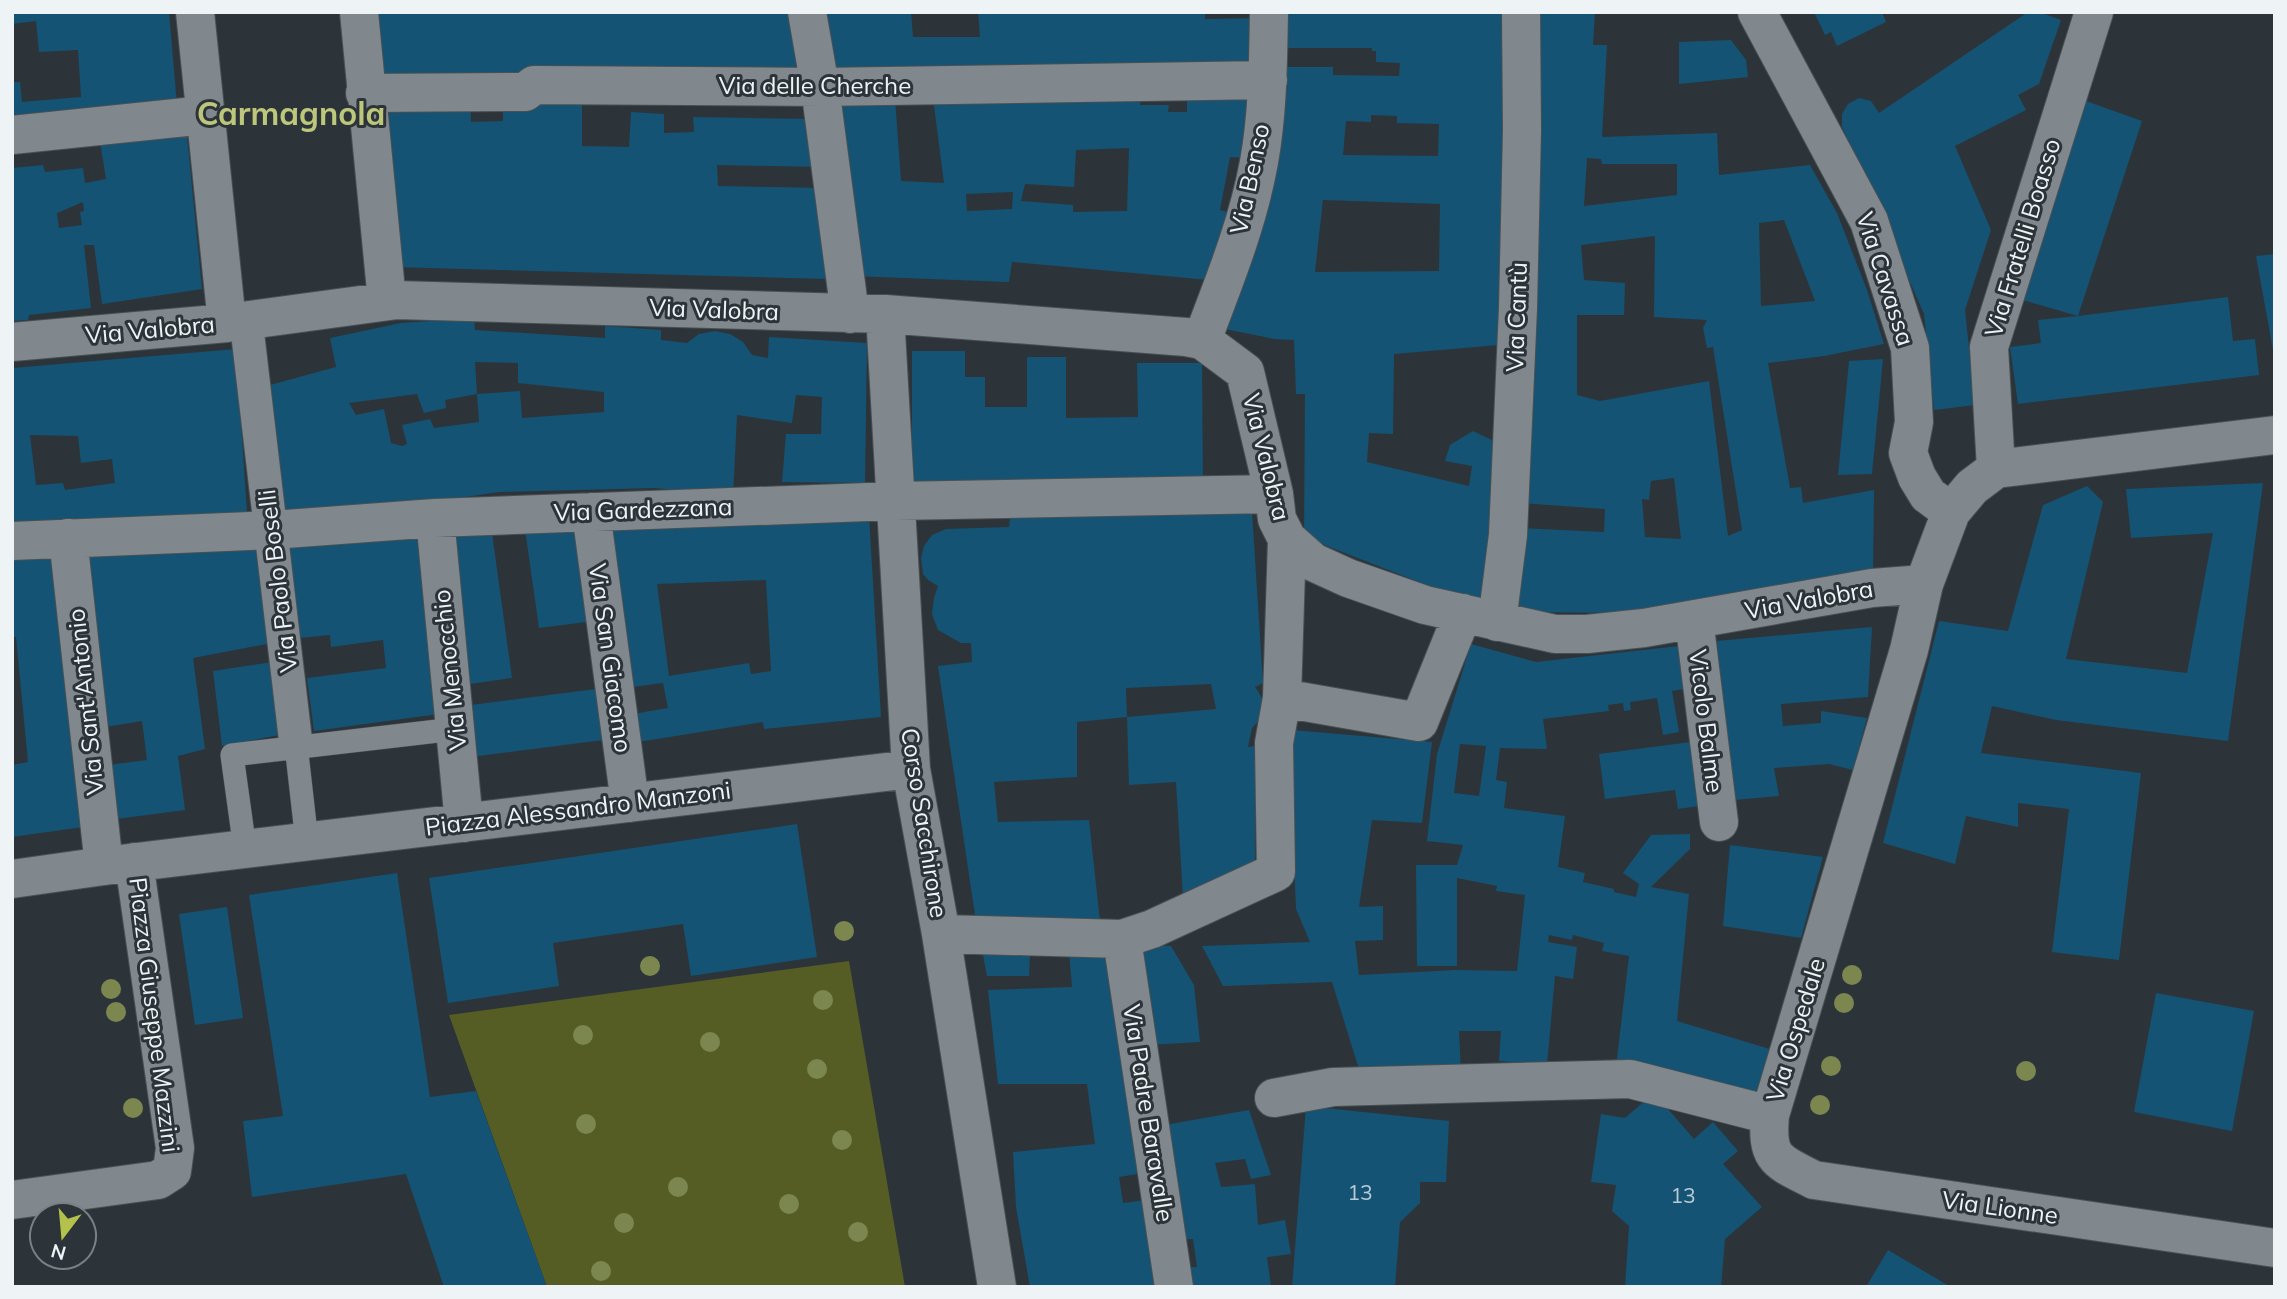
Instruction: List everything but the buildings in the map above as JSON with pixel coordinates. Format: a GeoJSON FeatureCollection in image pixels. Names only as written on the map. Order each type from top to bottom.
{"type":"FeatureCollection","features":[{"type":"Feature","properties":{"kind":"street"},"geometry":{"type":"LineString","coordinates":[[195,12],[205,115],[237,321]]}},
{"type":"Feature","properties":{"kind":"street"},"geometry":{"type":"LineString","coordinates":[[359,12],[387,301]]}},
{"type":"Feature","properties":{"kind":"street","name":"Corso Sacchirone"},"geometry":{"type":"LineString","coordinates":[[807,12],[867,314],[895,501],[911,769],[941,934],[997,1287]]}},
{"type":"Feature","properties":{"kind":"street","name":"Via Benso"},"geometry":{"type":"LineString","coordinates":[[1202,340],[1230,266],[1259,162],[1268,80],[1269,12]]}},
{"type":"Feature","properties":{"kind":"street","name":"Via Cantù"},"geometry":{"type":"LineString","coordinates":[[1282,698],[1419,722],[1480,617],[1508,535],[1518,308],[1522,130],[1521,12]]}},
{"type":"Feature","properties":{"kind":"street","name":"Via Cavassa"},"geometry":{"type":"LineString","coordinates":[[1757,12],[1869,220],[1910,348],[1914,422],[1909,453],[1917,477],[1928,495],[1951,512]]}},
{"type":"Feature","properties":{"kind":"street","name":"Via Fratelli Boasso"},"geometry":{"type":"LineString","coordinates":[[1996,469],[1989,346],[2094,12]]}},
{"type":"Feature","properties":{"kind":"street","name":"Via delle Cherche"},"geometry":{"type":"LineString","coordinates":[[365,93],[525,92],[534,86],[820,87],[1268,80]]}},
{"type":"Feature","properties":{"kind":"street"},"geometry":{"type":"LineString","coordinates":[[12,135],[205,115]]}},
{"type":"Feature","properties":{"kind":"street","name":"Via Valobra"},"geometry":{"type":"LineString","coordinates":[[12,342],[237,321],[387,301],[867,314],[1202,340],[1245,372],[1274,494],[1277,519],[1287,539],[1313,562],[1348,578],[1424,605],[1555,634],[1587,634],[1694,620],[1872,587],[1924,584]]}},
{"type":"Feature","properties":{"kind":"street","name":"Via Paolo Boselli"},"geometry":{"type":"LineString","coordinates":[[237,321],[272,530],[296,742]]}},
{"type":"Feature","properties":{"kind":"street"},"geometry":{"type":"LineString","coordinates":[[1924,584],[1951,512],[1972,487],[1996,469],[2275,435]]}},
{"type":"Feature","properties":{"kind":"street","name":"Via Gardezzana"},"geometry":{"type":"LineString","coordinates":[[12,541],[591,512],[895,501],[1274,494]]}},
{"type":"Feature","properties":{"kind":"street","name":"Via San Giacomo"},"geometry":{"type":"LineString","coordinates":[[591,512],[630,803]]}},
{"type":"Feature","properties":{"kind":"street","name":"Via Menocchio"},"geometry":{"type":"LineString","coordinates":[[435,518],[464,823]]}},
{"type":"Feature","properties":{"kind":"street","name":"Via Sant'Antonio"},"geometry":{"type":"LineString","coordinates":[[68,538],[134,862]]}},
{"type":"Feature","properties":{"kind":"street"},"geometry":{"type":"LineString","coordinates":[[941,934],[1122,939],[1152,929],[1276,872],[1274,743],[1282,698],[1287,539]]}},
{"type":"Feature","properties":{"kind":"street","name":"Via Ospedale"},"geometry":{"type":"LineString","coordinates":[[1275,1098],[1333,1087],[1630,1079],[1770,1115],[1905,663],[1924,584]]}},
{"type":"Feature","properties":{"kind":"street","name":"Vicolo Balme"},"geometry":{"type":"LineString","coordinates":[[1694,620],[1719,822]]}},
{"type":"Feature","properties":{"kind":"street","name":"Piazza Alessandro Manzoni"},"geometry":{"type":"LineString","coordinates":[[134,862],[911,769]]}},
{"type":"Feature","properties":{"kind":"street","name":"Piazza Giuseppe Mazzini"},"geometry":{"type":"LineString","coordinates":[[12,879],[134,862],[175,1148],[172,1171],[158,1180],[12,1200]]}},
{"type":"Feature","properties":{"kind":"street","name":"Via Padre Baravalle"},"geometry":{"type":"LineString","coordinates":[[1122,939],[1174,1287]]}},
{"type":"Feature","properties":{"kind":"street","name":"Via Lionne"},"geometry":{"type":"LineString","coordinates":[[1770,1115],[1768,1140],[1778,1161],[1814,1180],[2275,1248]]}},
{"type":"Feature","properties":{"kind":"lane"},"geometry":{"type":"LineString","coordinates":[[245,849],[232,755],[296,742],[455,729]]}},
{"type":"Feature","properties":{"kind":"lane","name":"Via Paolo Boselli"},"geometry":{"type":"LineString","coordinates":[[296,742],[307,842]]}},
{"type":"Feature","properties":{"kind":"green space"},"geometry":{"type":"Polygon","coordinates":[[[849,961],[905,1287],[547,1287],[449,1015],[849,961]]]}},
{"type":"Feature","properties":{"kind":"district","name":"Carmagnola"},"geometry":{"type":"Point","coordinates":[291,114]}}]}
